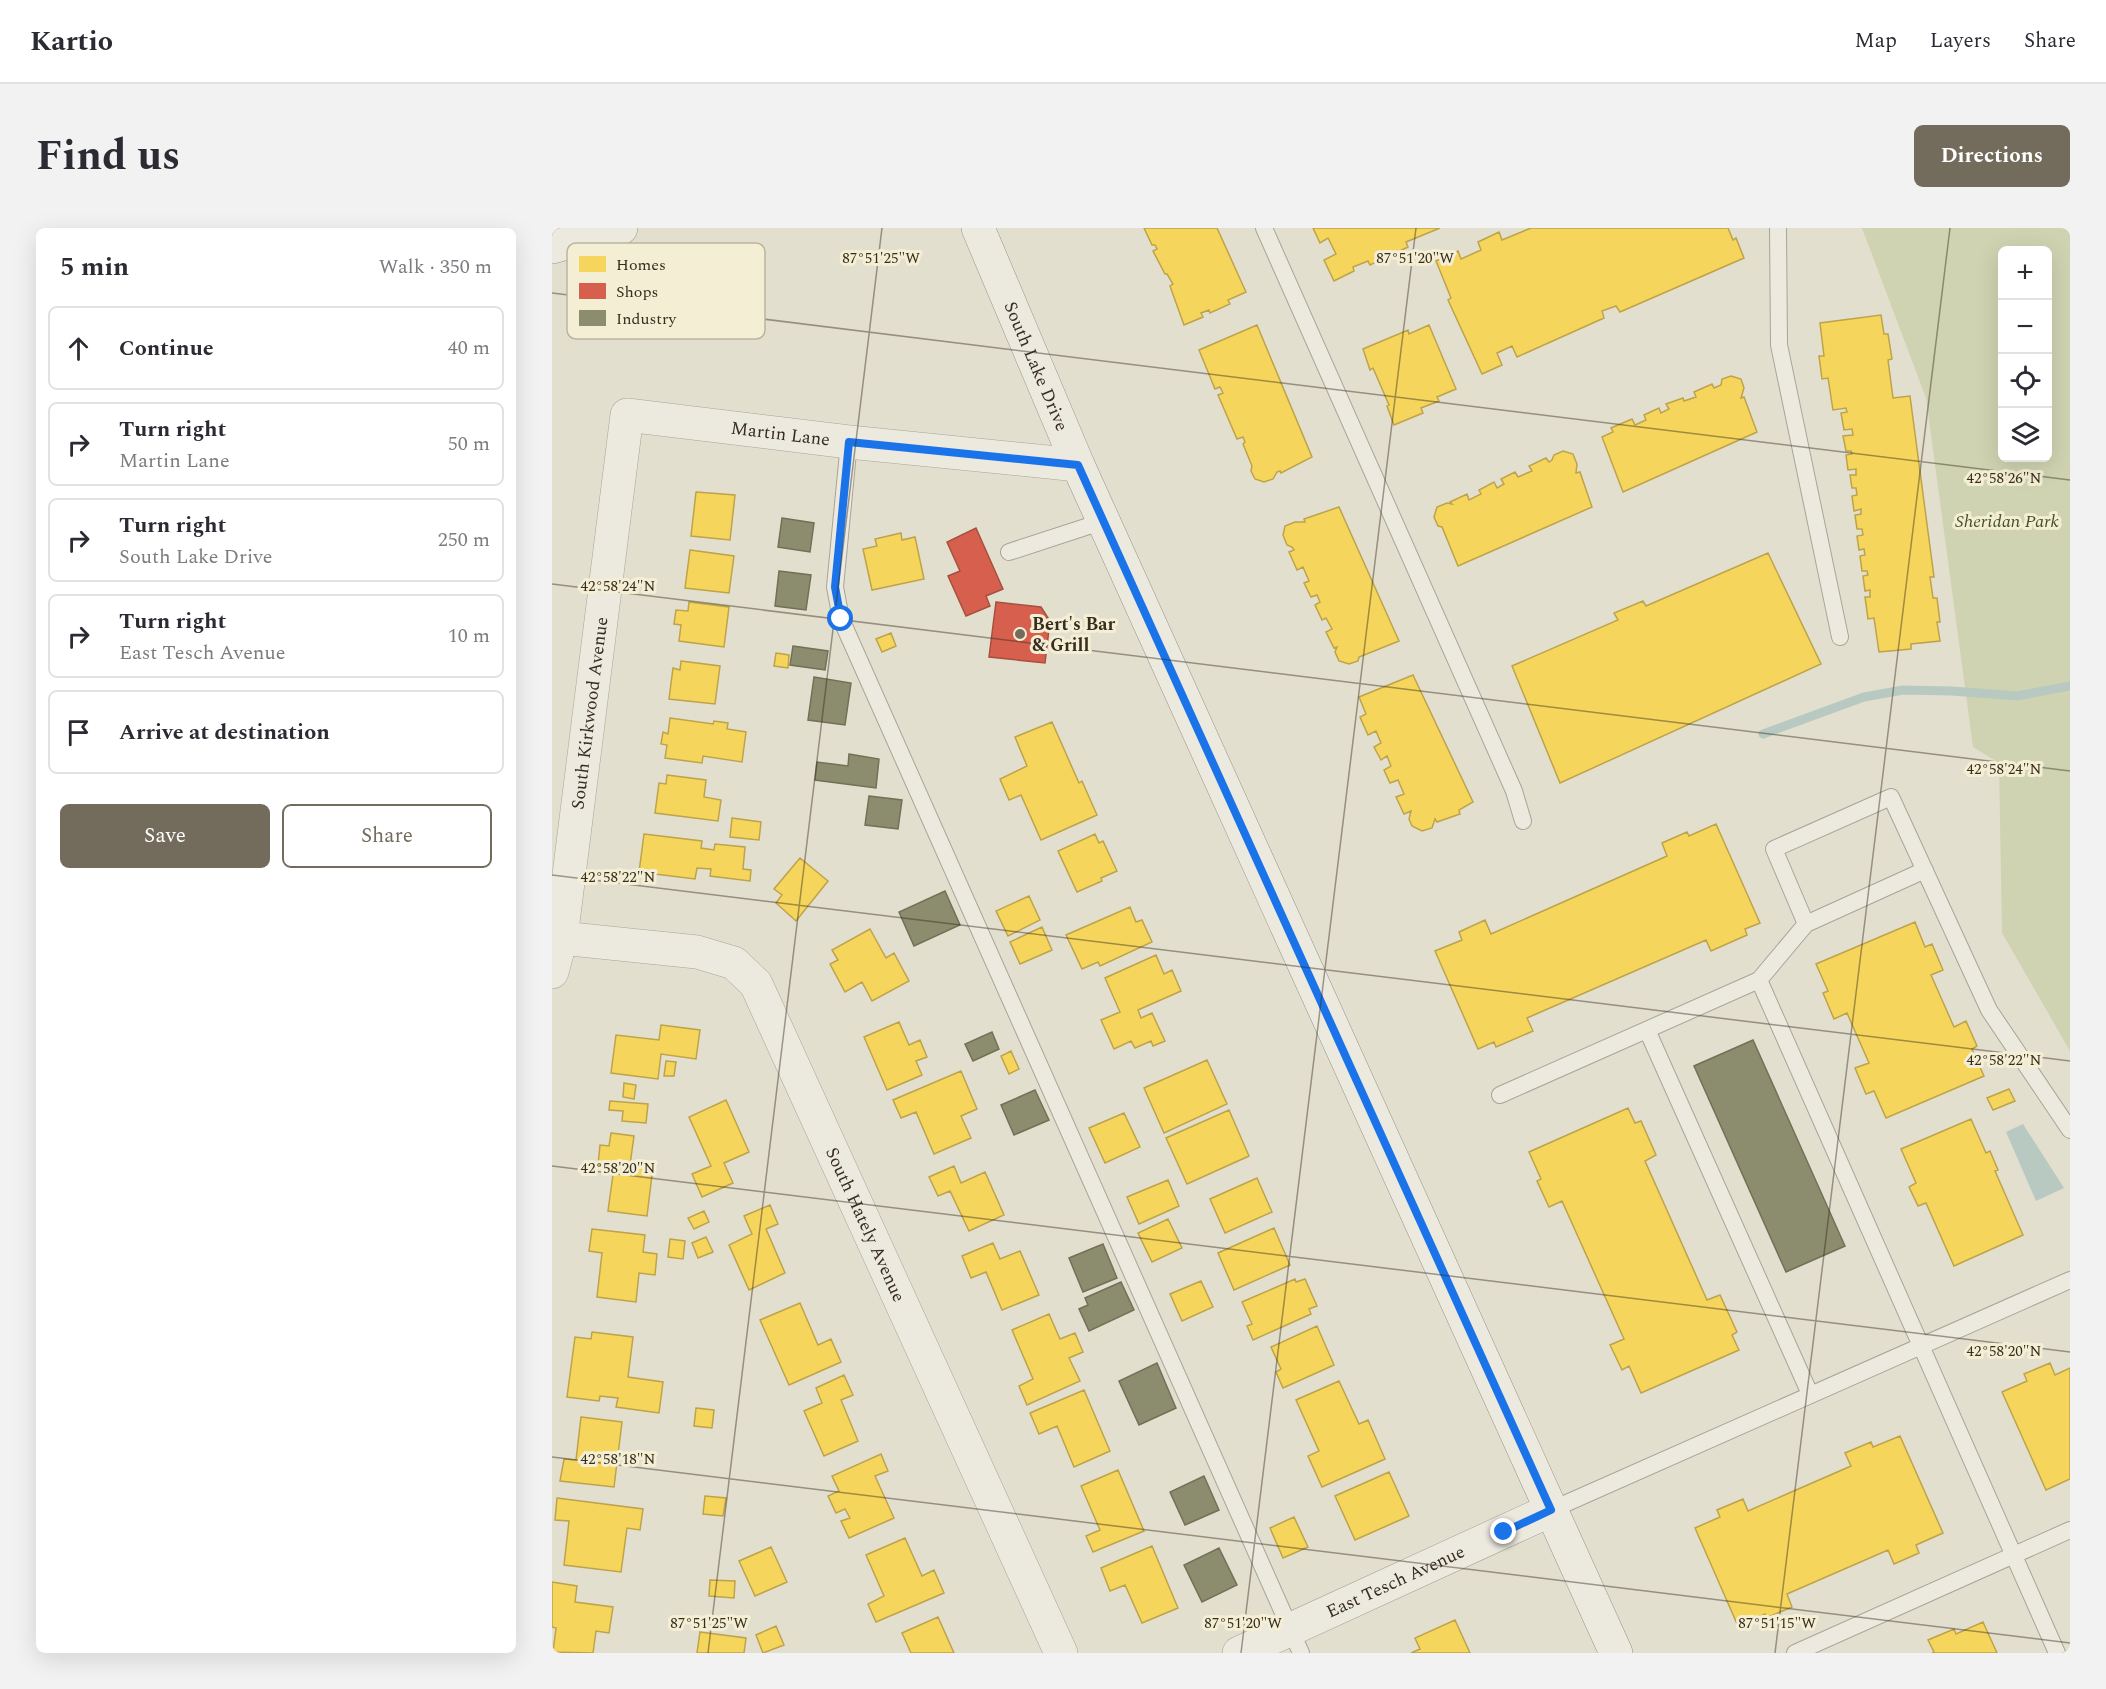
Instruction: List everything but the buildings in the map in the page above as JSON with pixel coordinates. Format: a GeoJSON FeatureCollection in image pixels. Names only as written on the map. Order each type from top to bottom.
{"type":"FeatureCollection","features":[{"type":"Feature","properties":{"kind":"street"},"geometry":{"type":"LineString","coordinates":[[552,247],[621,228]]}},
{"type":"Feature","properties":{"kind":"street","name":"South Lake Drive"},"geometry":{"type":"LineString","coordinates":[[978,228],[1078,465],[1616,1653]]}},
{"type":"Feature","properties":{"kind":"street","name":"Martin Lane"},"geometry":{"type":"LineString","coordinates":[[627,416],[849,442],[1078,465]]}},
{"type":"Feature","properties":{"kind":"street","name":"South Kirkwood Avenue"},"geometry":{"type":"LineString","coordinates":[[552,972],[561,938],[627,416]]}},
{"type":"Feature","properties":{"kind":"street","name":"South Hately Avenue"},"geometry":{"type":"LineString","coordinates":[[561,938],[697,952],[734,963],[756,984],[1061,1653]]}},
{"type":"Feature","properties":{"kind":"street","name":"East Tesch Avenue"},"geometry":{"type":"LineString","coordinates":[[1239,1653],[1296,1642],[1551,1510]]}},
{"type":"Feature","properties":{"kind":"lane"},"geometry":{"type":"LineString","coordinates":[[1264,228],[1509,780],[1523,821]]}},
{"type":"Feature","properties":{"kind":"lane"},"geometry":{"type":"LineString","coordinates":[[1778,228],[1779,345],[1840,637]]}},
{"type":"Feature","properties":{"kind":"lane"},"geometry":{"type":"LineString","coordinates":[[849,442],[835,587],[841,619],[1296,1642]]}},
{"type":"Feature","properties":{"kind":"lane"},"geometry":{"type":"LineString","coordinates":[[1009,552],[1104,521]]}},
{"type":"Feature","properties":{"kind":"lane"},"geometry":{"type":"LineString","coordinates":[[1806,924],[1774,849],[1891,797],[1989,1010],[2070,1130]]}},
{"type":"Feature","properties":{"kind":"lane"},"geometry":{"type":"LineString","coordinates":[[1500,1095],[1759,980],[1806,924],[1925,870]]}},
{"type":"Feature","properties":{"kind":"lane"},"geometry":{"type":"LineString","coordinates":[[1759,980],[2057,1653]]}},
{"type":"Feature","properties":{"kind":"lane"},"geometry":{"type":"LineString","coordinates":[[1647,1030],[1810,1394]]}},
{"type":"Feature","properties":{"kind":"lane"},"geometry":{"type":"LineString","coordinates":[[1551,1510],[2070,1280]]}},
{"type":"Feature","properties":{"kind":"lane"},"geometry":{"type":"LineString","coordinates":[[1795,1653],[2070,1530]]}},
{"type":"Feature","properties":{"kind":"green space","name":"Sheridan Park"},"geometry":{"type":"Polygon","coordinates":[[[1862,228],[2070,228],[2070,1051],[2002,933],[1999,763],[1973,747],[1926,398],[1862,228]]]}},
{"type":"Feature","properties":{"kind":"shaded area"},"geometry":{"type":"Polygon","coordinates":[[[2023,1124],[2064,1188],[2036,1201],[2006,1132],[2023,1124]]]}},
{"type":"Feature","properties":{"kind":"waterway"},"geometry":{"type":"LineString","coordinates":[[1763,734],[1864,697],[1903,690],[2017,696],[2070,686]]}},
{"type":"Feature","properties":{"kind":"place","name":"Bert's Bar & Grill"},"geometry":{"type":"Point","coordinates":[1020,634]}},
{"type":"Feature","properties":{"kind":"route"},"geometry":{"type":"LineString","coordinates":[[841,619],[835,587],[849,442],[1078,465],[1551,1510],[1504,1532]]}}]}
